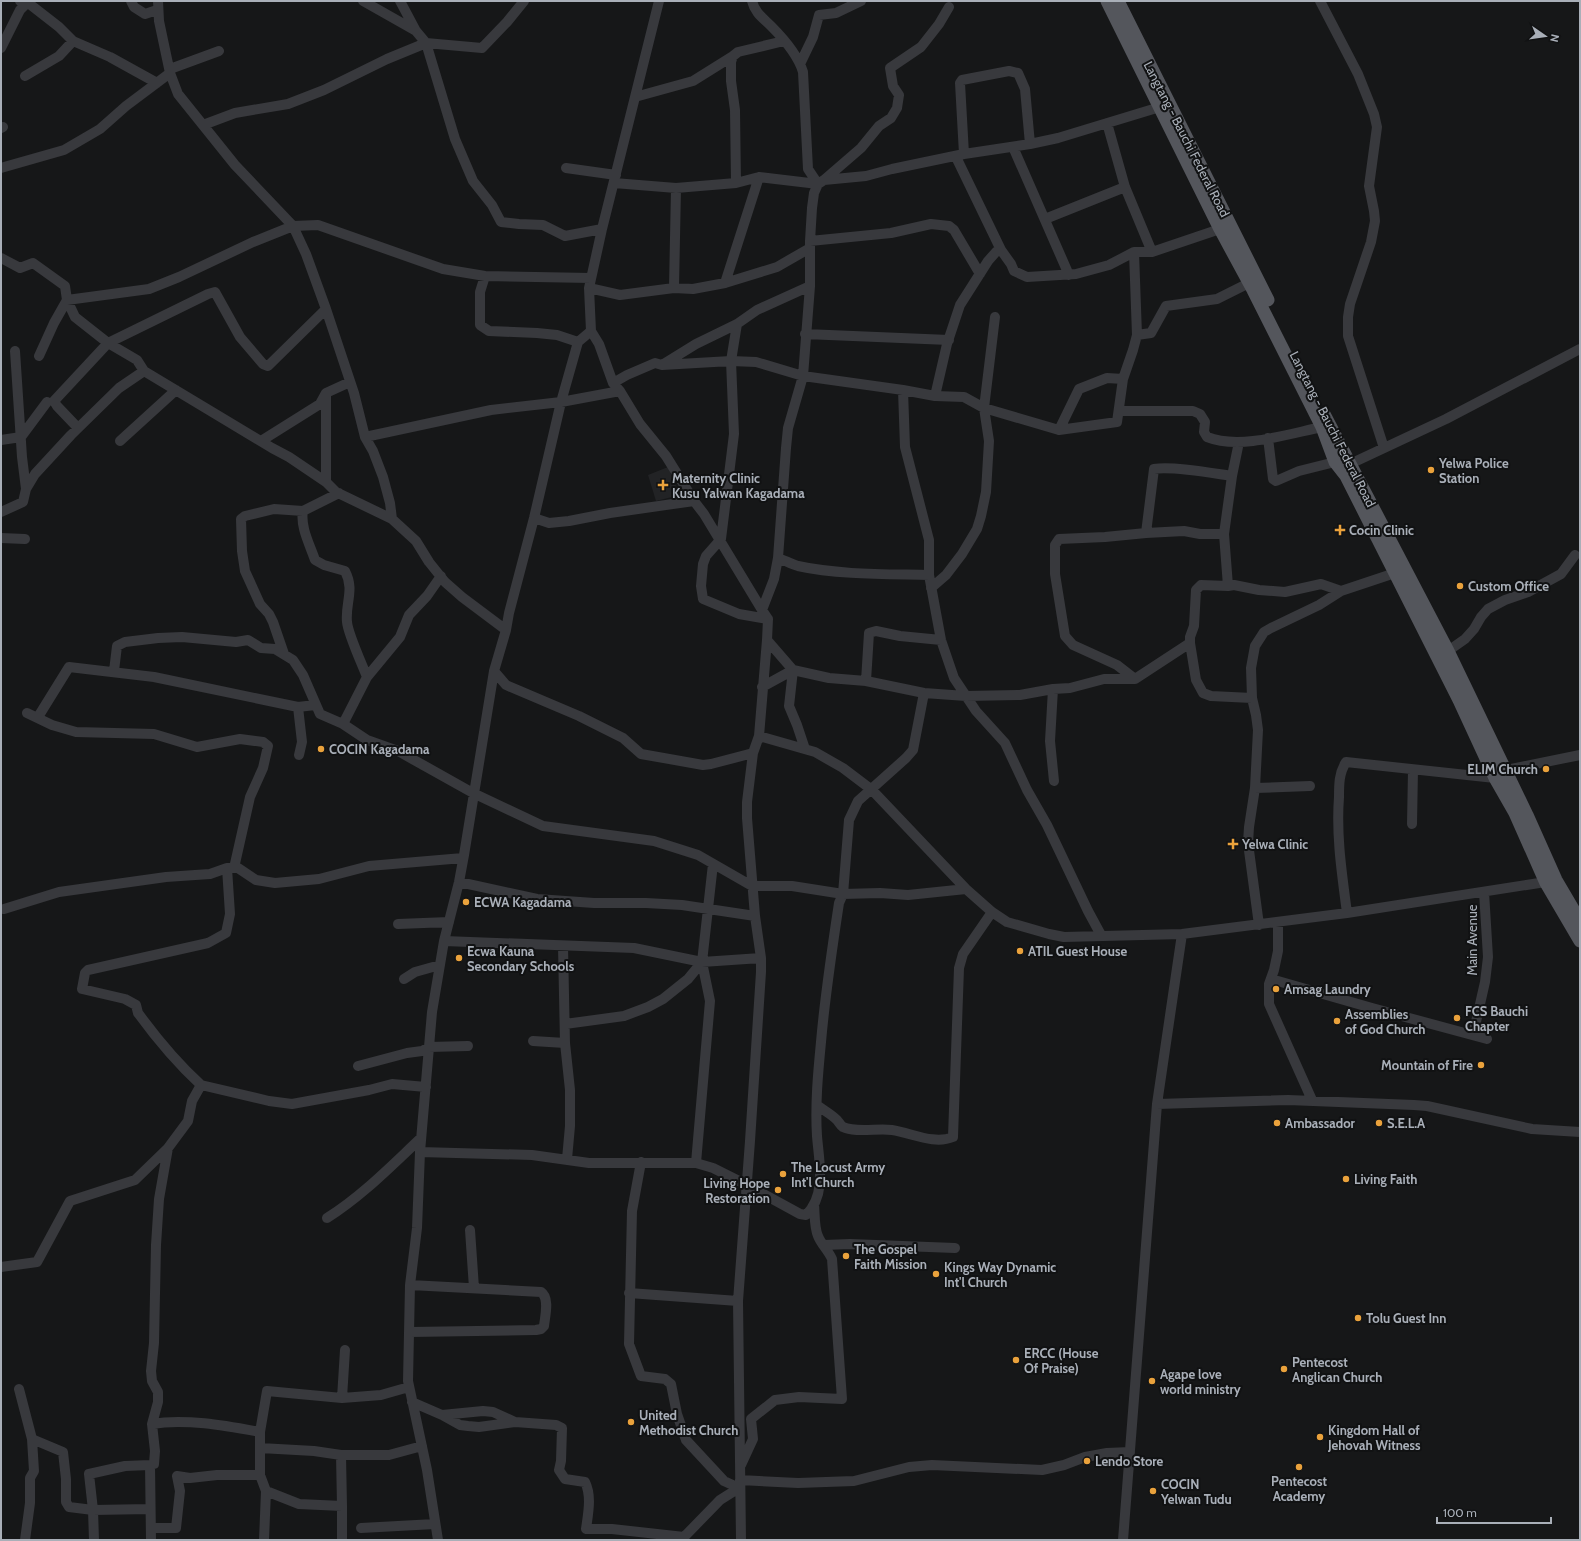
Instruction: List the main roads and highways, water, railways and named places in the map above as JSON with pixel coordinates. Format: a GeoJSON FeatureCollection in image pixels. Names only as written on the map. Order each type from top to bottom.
{"type":"FeatureCollection","features":[{"type":"Feature","properties":{"kind":"main road"},"geometry":{"type":"LineString","coordinates":[[1107,1],[1220,229],[1322,427],[1335,462],[1346,476],[1459,700],[1500,774]]}},
{"type":"Feature","properties":{"kind":"main road","name":"Langtang - Bauchi Federal Road"},"geometry":{"type":"LineString","coordinates":[[1118,1],[1350,464],[1448,651],[1500,774],[1527,815],[1551,882],[1580,921]]}},
{"type":"Feature","properties":{"kind":"main road"},"geometry":{"type":"LineString","coordinates":[[1551,882],[1580,941]]}},
{"type":"Feature","properties":{"kind":"place","name":"Yelwa Police Station"},"geometry":{"type":"Point","coordinates":[1431,470]}},
{"type":"Feature","properties":{"kind":"place","name":"Maternity Clinic Kusu Yalwan Kagadama"},"geometry":{"type":"Point","coordinates":[663,485]}},
{"type":"Feature","properties":{"kind":"place","name":"Cocin Clinic"},"geometry":{"type":"Point","coordinates":[1340,530]}},
{"type":"Feature","properties":{"kind":"place","name":"Custom Office"},"geometry":{"type":"Point","coordinates":[1460,586]}},
{"type":"Feature","properties":{"kind":"place","name":"COCIN Kagadama"},"geometry":{"type":"Point","coordinates":[321,749]}},
{"type":"Feature","properties":{"kind":"place","name":"ELIM Church"},"geometry":{"type":"Point","coordinates":[1546,769]}},
{"type":"Feature","properties":{"kind":"place","name":"Yelwa Clinic"},"geometry":{"type":"Point","coordinates":[1233,844]}},
{"type":"Feature","properties":{"kind":"place","name":"ECWA Kagadama"},"geometry":{"type":"Point","coordinates":[466,902]}},
{"type":"Feature","properties":{"kind":"place","name":"ATIL Guest House"},"geometry":{"type":"Point","coordinates":[1020,951]}},
{"type":"Feature","properties":{"kind":"place","name":"Ecwa Kauna Secondary Schools"},"geometry":{"type":"Point","coordinates":[459,958]}},
{"type":"Feature","properties":{"kind":"place","name":"Amsag Laundry"},"geometry":{"type":"Point","coordinates":[1276,989]}},
{"type":"Feature","properties":{"kind":"place","name":"FCS Bauchi Chapter"},"geometry":{"type":"Point","coordinates":[1457,1018]}},
{"type":"Feature","properties":{"kind":"place","name":"Assemblies of God Church"},"geometry":{"type":"Point","coordinates":[1337,1021]}},
{"type":"Feature","properties":{"kind":"place","name":"Mountain of Fire"},"geometry":{"type":"Point","coordinates":[1481,1065]}},
{"type":"Feature","properties":{"kind":"place","name":"Ambassador"},"geometry":{"type":"Point","coordinates":[1277,1123]}},
{"type":"Feature","properties":{"kind":"place","name":"S.E.L.A"},"geometry":{"type":"Point","coordinates":[1379,1123]}},
{"type":"Feature","properties":{"kind":"place","name":"The Locust Army Int'l Church"},"geometry":{"type":"Point","coordinates":[783,1174]}},
{"type":"Feature","properties":{"kind":"place","name":"Living Faith"},"geometry":{"type":"Point","coordinates":[1346,1179]}},
{"type":"Feature","properties":{"kind":"place","name":"Living Hope Restoration"},"geometry":{"type":"Point","coordinates":[778,1190]}},
{"type":"Feature","properties":{"kind":"place","name":"The Gospel Faith Mission"},"geometry":{"type":"Point","coordinates":[846,1256]}},
{"type":"Feature","properties":{"kind":"place","name":"Kings Way Dynamic Int'l Church"},"geometry":{"type":"Point","coordinates":[936,1274]}},
{"type":"Feature","properties":{"kind":"place","name":"Tolu Guest Inn"},"geometry":{"type":"Point","coordinates":[1358,1318]}},
{"type":"Feature","properties":{"kind":"place","name":"ERCC (House Of Praise)"},"geometry":{"type":"Point","coordinates":[1016,1360]}},
{"type":"Feature","properties":{"kind":"place","name":"Pentecost Anglican Church"},"geometry":{"type":"Point","coordinates":[1284,1369]}},
{"type":"Feature","properties":{"kind":"place","name":"Agape love world ministry"},"geometry":{"type":"Point","coordinates":[1152,1381]}},
{"type":"Feature","properties":{"kind":"place","name":"United Methodist Church"},"geometry":{"type":"Point","coordinates":[631,1422]}},
{"type":"Feature","properties":{"kind":"place","name":"Kingdom Hall of Jehovah Witness"},"geometry":{"type":"Point","coordinates":[1320,1437]}},
{"type":"Feature","properties":{"kind":"place","name":"Lendo Store"},"geometry":{"type":"Point","coordinates":[1087,1461]}},
{"type":"Feature","properties":{"kind":"place","name":"Pentecost Academy"},"geometry":{"type":"Point","coordinates":[1299,1467]}},
{"type":"Feature","properties":{"kind":"place","name":"COCIN Yelwan Tudu"},"geometry":{"type":"Point","coordinates":[1153,1491]}}]}
